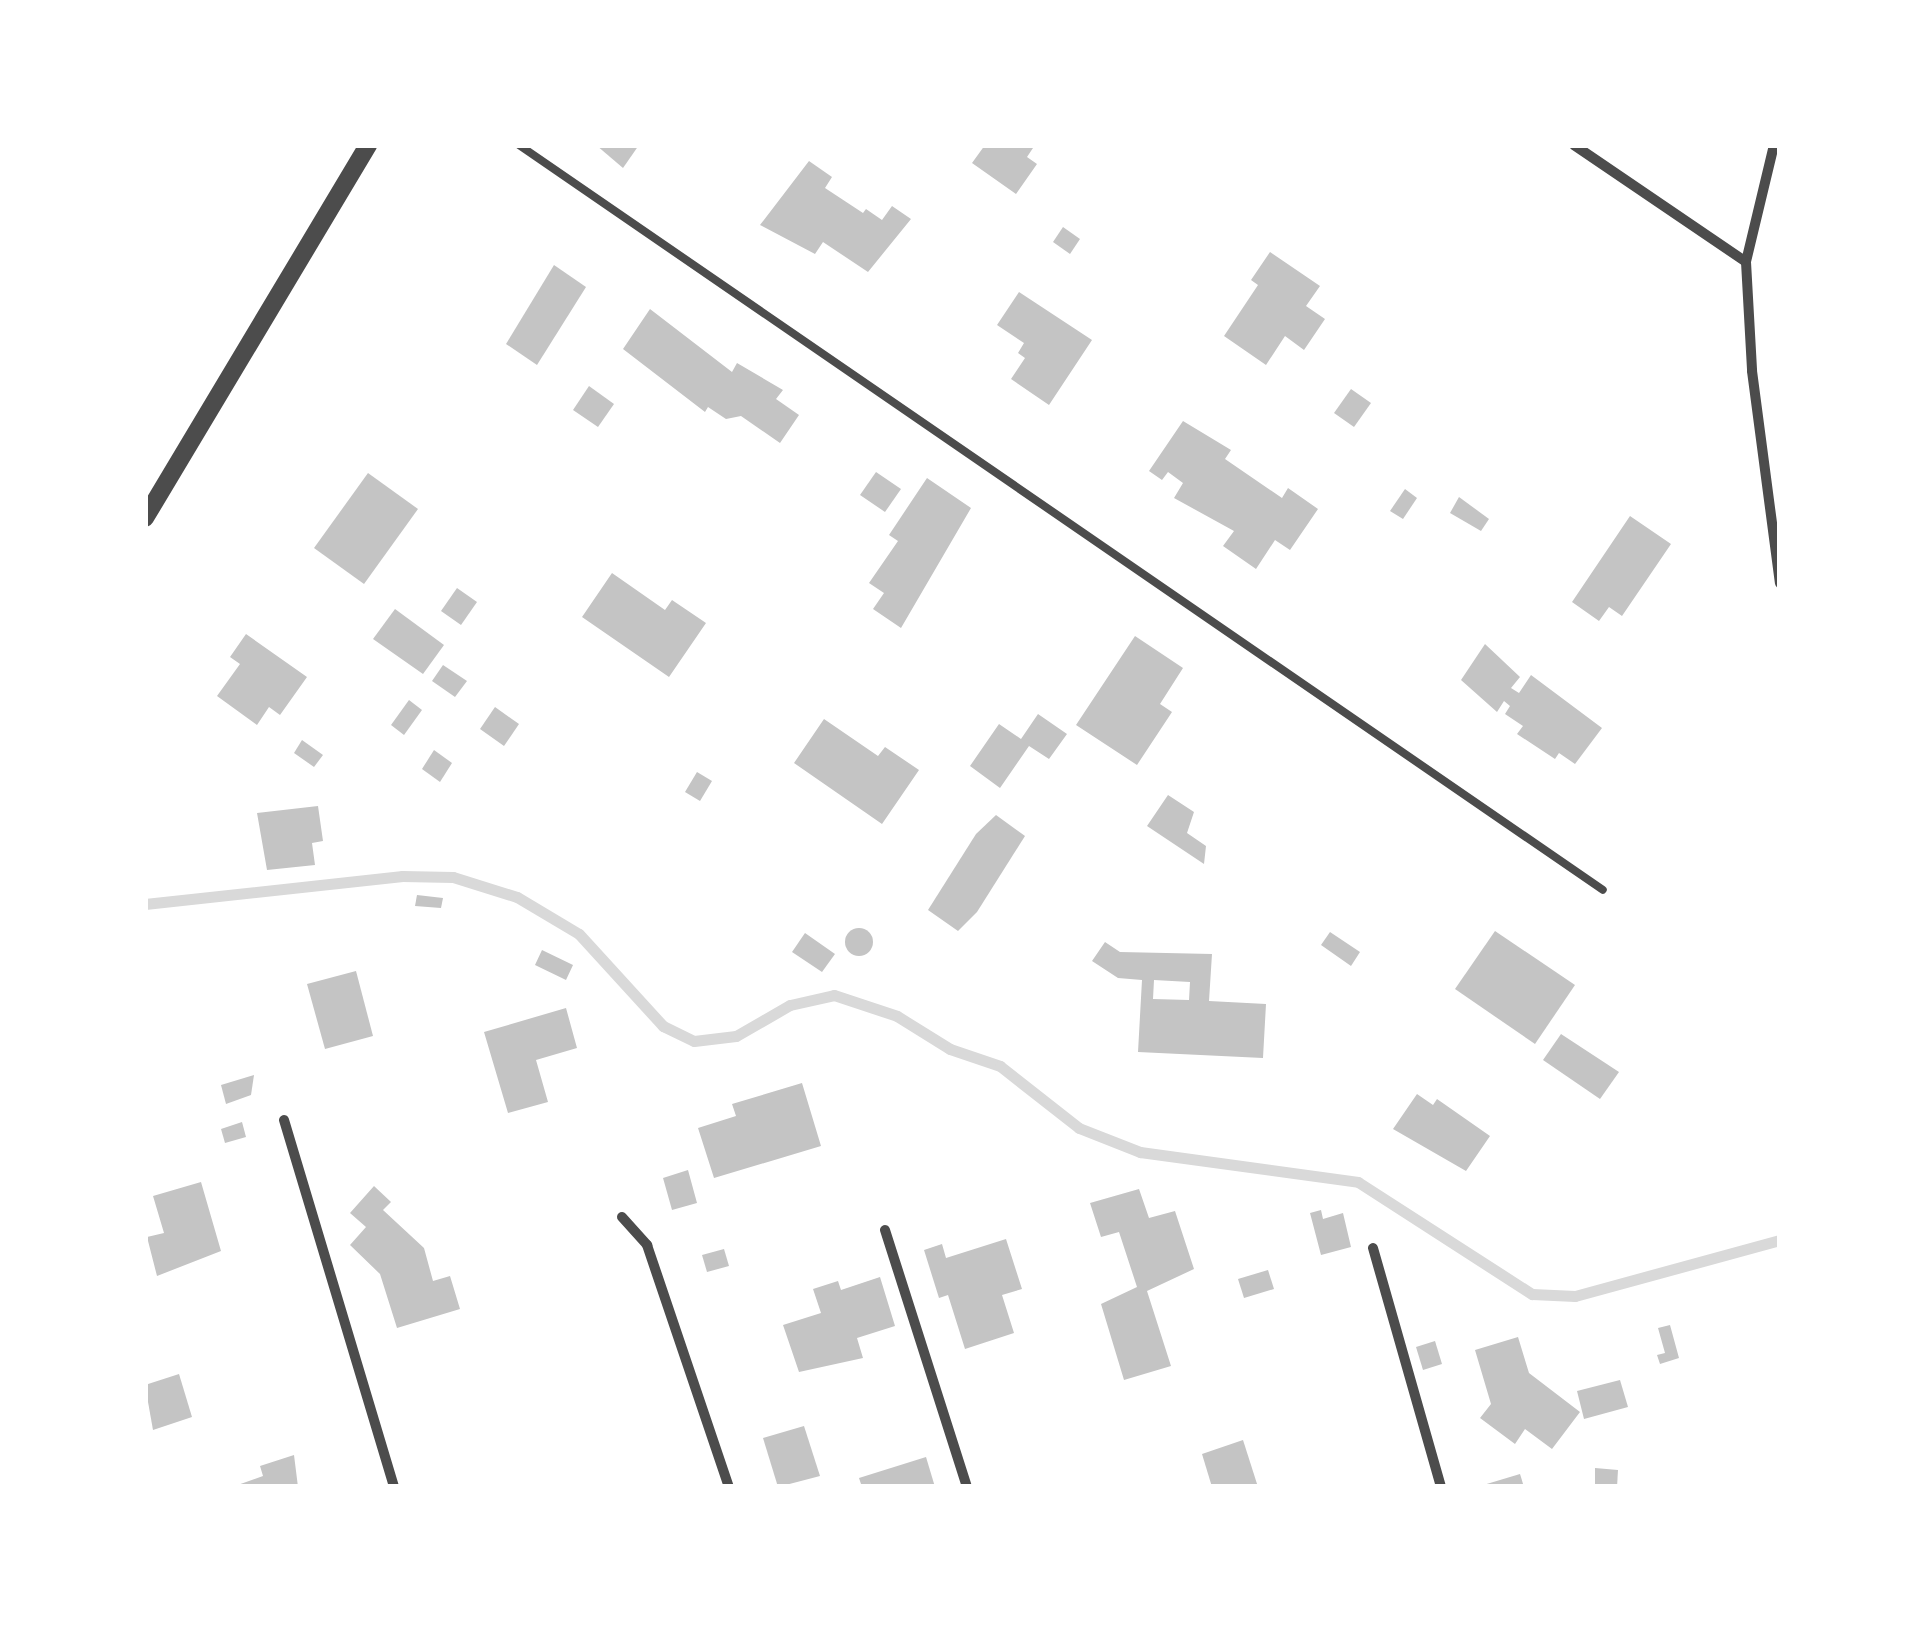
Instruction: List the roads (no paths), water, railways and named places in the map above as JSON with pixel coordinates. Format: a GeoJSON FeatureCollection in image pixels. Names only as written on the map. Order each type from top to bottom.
{"type":"FeatureCollection","features":[{"type":"Feature","properties":{"kind":"street"},"geometry":{"type":"LineString","coordinates":[[145,518],[368,145]]}},
{"type":"Feature","properties":{"kind":"street"},"geometry":{"type":"LineString","coordinates":[[1574,145],[1746,262]]}},
{"type":"Feature","properties":{"kind":"street"},"geometry":{"type":"LineString","coordinates":[[1774,145],[1746,262],[1752,371],[1780,583]]}},
{"type":"Feature","properties":{"kind":"street"},"geometry":{"type":"LineString","coordinates":[[284,1120],[394,1487]]}},
{"type":"Feature","properties":{"kind":"street"},"geometry":{"type":"LineString","coordinates":[[622,1217],[646,1245],[729,1487]]}},
{"type":"Feature","properties":{"kind":"street"},"geometry":{"type":"LineString","coordinates":[[885,1230],[967,1487]]}},
{"type":"Feature","properties":{"kind":"street"},"geometry":{"type":"LineString","coordinates":[[1372,1248],[1442,1487]]}},
{"type":"Feature","properties":{"kind":"lane"},"geometry":{"type":"LineString","coordinates":[[519,145],[1604,890]]}},
{"type":"Feature","properties":{"kind":"waterway"},"geometry":{"type":"LineString","coordinates":[[145,904],[402,876],[453,877],[517,897],[579,934],[663,1026],[694,1041],[736,1036],[790,1005],[834,995],[897,1016],[950,1049],[1000,1066],[1079,1128],[1140,1152],[1358,1182],[1532,1294],[1575,1296],[1780,1240]]}}]}
